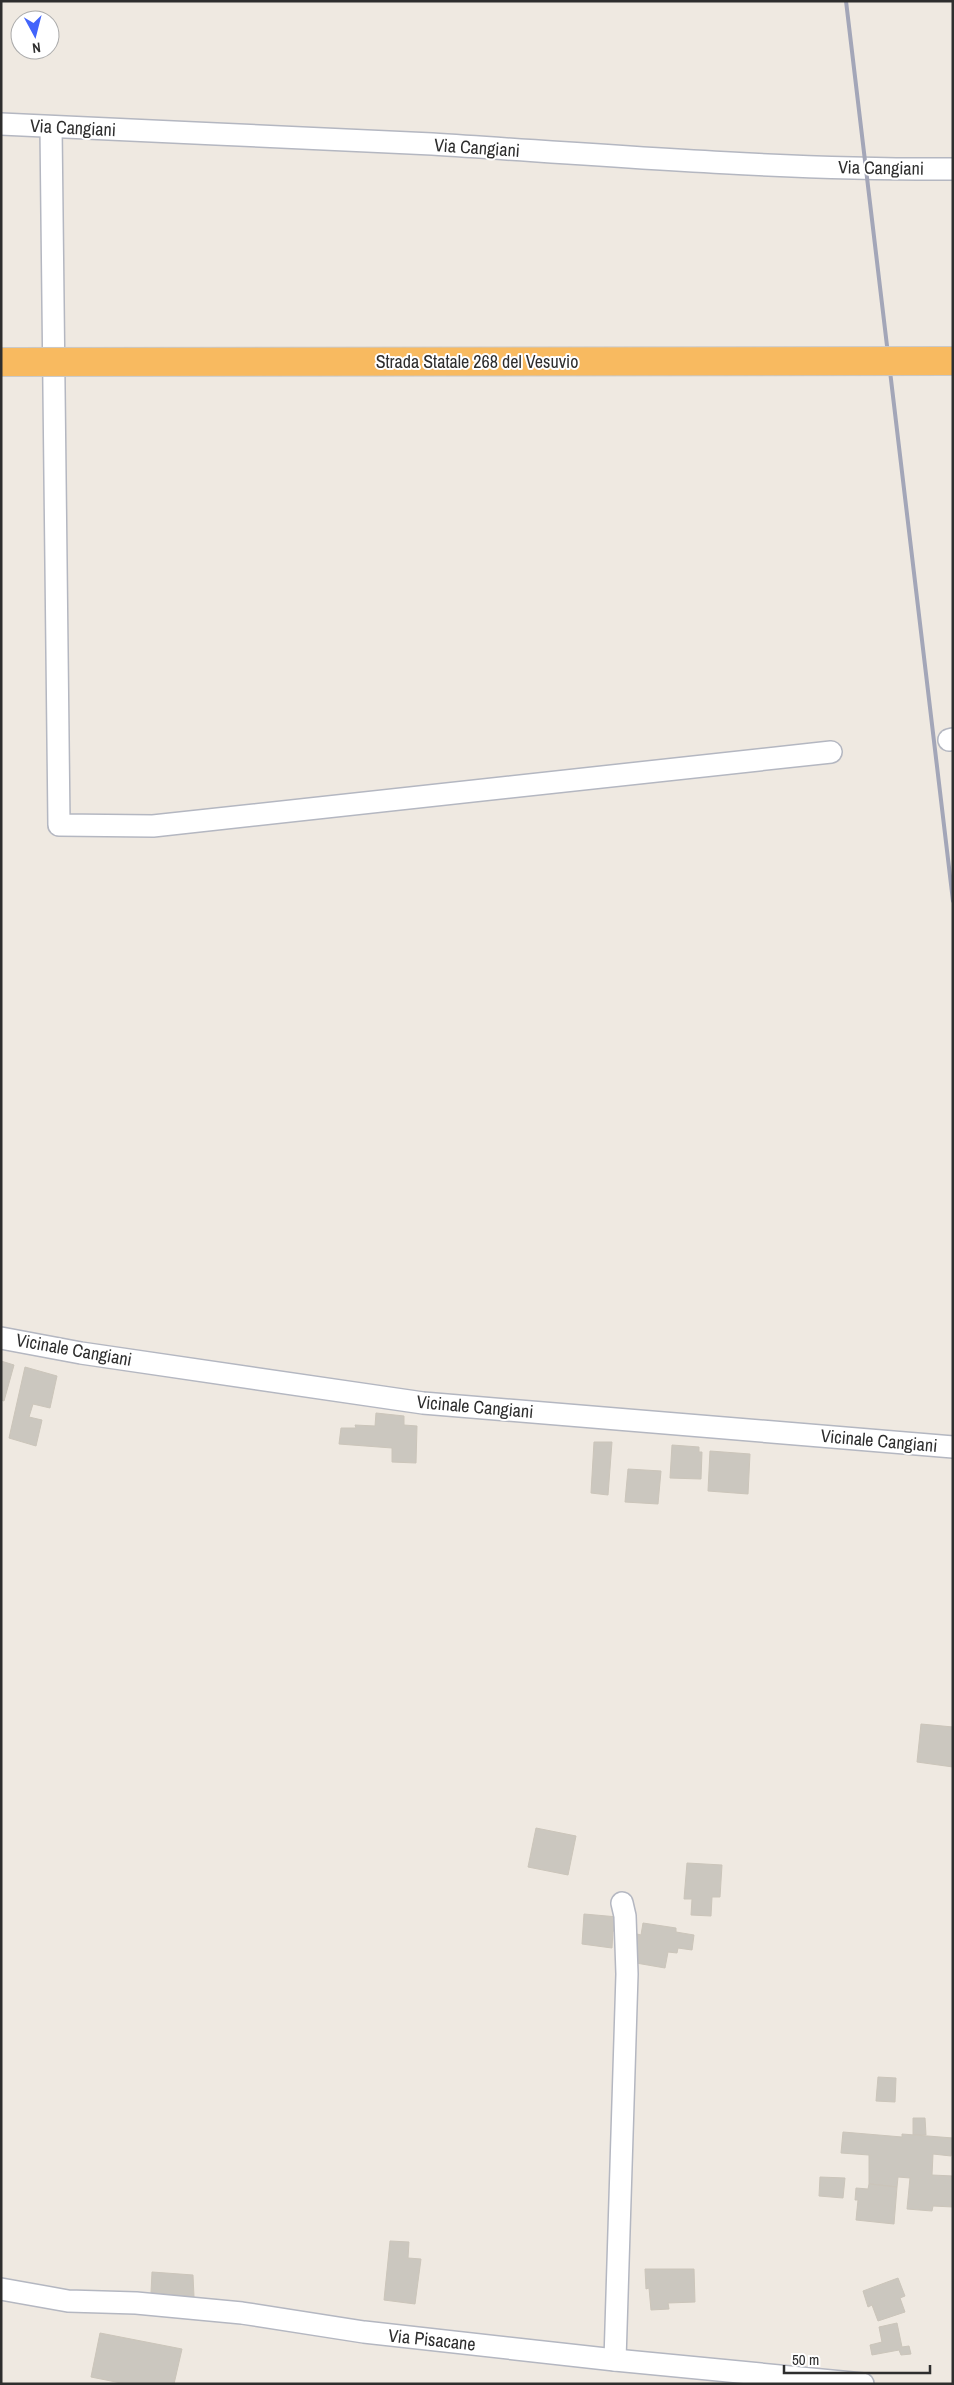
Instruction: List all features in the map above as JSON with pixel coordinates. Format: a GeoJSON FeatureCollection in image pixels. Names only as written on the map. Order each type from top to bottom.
{"type":"FeatureCollection","features":[{"type":"Feature","properties":{"kind":"highway","name":"Strada Statale 268 del Vesuvio"},"geometry":{"type":"LineString","coordinates":[[1,362],[953,361]]}},
{"type":"Feature","properties":{"kind":"street","name":"Via Cangiani"},"geometry":{"type":"LineString","coordinates":[[1,124],[430,144],[620,157],[846,168],[953,169]]}},
{"type":"Feature","properties":{"kind":"street"},"geometry":{"type":"LineString","coordinates":[[51,127],[59,824],[153,826],[831,752]]}},
{"type":"Feature","properties":{"kind":"street","name":"Vicinale Cangiani"},"geometry":{"type":"LineString","coordinates":[[1,1338],[81,1353],[422,1403],[953,1447]]}},
{"type":"Feature","properties":{"kind":"street"},"geometry":{"type":"LineString","coordinates":[[615,2360],[627,1974],[625,1916],[622,1903]]}},
{"type":"Feature","properties":{"kind":"street","name":"Via Pisacane"},"geometry":{"type":"LineString","coordinates":[[1,2289],[68,2301],[136,2303],[242,2313],[364,2332],[615,2360],[863,2384]]}},
{"type":"Feature","properties":{"kind":"building"},"geometry":{"type":"Polygon","coordinates":[[[1,1361],[14,1365],[4,1401],[1,1400],[1,1361]]]}},
{"type":"Feature","properties":{"kind":"building"},"geometry":{"type":"Polygon","coordinates":[[[25,1367],[57,1376],[50,1408],[33,1404],[29,1417],[42,1420],[36,1446],[9,1438],[25,1367]]]}},
{"type":"Feature","properties":{"kind":"building"},"geometry":{"type":"Polygon","coordinates":[[[376,1413],[404,1416],[404,1425],[417,1426],[416,1463],[392,1462],[392,1448],[339,1444],[341,1428],[356,1428],[355,1425],[375,1426],[376,1413]]]}},
{"type":"Feature","properties":{"kind":"building"},"geometry":{"type":"Polygon","coordinates":[[[594,1442],[612,1442],[608,1495],[591,1493],[594,1442]]]}},
{"type":"Feature","properties":{"kind":"building"},"geometry":{"type":"Polygon","coordinates":[[[672,1445],[699,1447],[699,1452],[702,1452],[701,1479],[670,1478],[672,1445]]]}},
{"type":"Feature","properties":{"kind":"building"},"geometry":{"type":"Polygon","coordinates":[[[710,1451],[750,1454],[748,1494],[708,1491],[710,1451]]]}},
{"type":"Feature","properties":{"kind":"building"},"geometry":{"type":"Polygon","coordinates":[[[628,1469],[661,1471],[658,1504],[625,1502],[628,1469]]]}},
{"type":"Feature","properties":{"kind":"building"},"geometry":{"type":"Polygon","coordinates":[[[921,1724],[953,1727],[953,1767],[917,1762],[921,1724]]]}},
{"type":"Feature","properties":{"kind":"building"},"geometry":{"type":"Polygon","coordinates":[[[536,1828],[576,1836],[568,1875],[528,1867],[536,1828]]]}},
{"type":"Feature","properties":{"kind":"building"},"geometry":{"type":"Polygon","coordinates":[[[687,1863],[722,1865],[720,1897],[712,1897],[711,1916],[691,1915],[692,1899],[684,1899],[687,1863]]]}},
{"type":"Feature","properties":{"kind":"building"},"geometry":{"type":"Polygon","coordinates":[[[584,1914],[618,1917],[617,1931],[613,1931],[612,1948],[582,1944],[584,1914]]]}},
{"type":"Feature","properties":{"kind":"building"},"geometry":{"type":"Polygon","coordinates":[[[643,1923],[676,1928],[676,1932],[694,1935],[692,1950],[678,1948],[677,1953],[668,1952],[665,1968],[636,1963],[632,1959],[637,1934],[641,1935],[643,1923]]]}},
{"type":"Feature","properties":{"kind":"building"},"geometry":{"type":"Polygon","coordinates":[[[878,2077],[896,2078],[895,2102],[876,2101],[878,2077]]]}},
{"type":"Feature","properties":{"kind":"building"},"geometry":{"type":"Polygon","coordinates":[[[913,2118],[925,2118],[926,2135],[913,2135],[913,2118]]]}},
{"type":"Feature","properties":{"kind":"building"},"geometry":{"type":"Polygon","coordinates":[[[843,2132],[902,2137],[902,2134],[953,2138],[951,2156],[933,2154],[932,2175],[953,2176],[953,2207],[933,2206],[932,2211],[907,2209],[910,2178],[898,2177],[897,2187],[869,2184],[869,2155],[841,2153],[843,2132]]]}},
{"type":"Feature","properties":{"kind":"building"},"geometry":{"type":"Polygon","coordinates":[[[820,2177],[845,2178],[843,2198],[819,2196],[820,2177]]]}},
{"type":"Feature","properties":{"kind":"building"},"geometry":{"type":"Polygon","coordinates":[[[869,2184],[897,2187],[894,2224],[856,2220],[858,2200],[855,2200],[856,2188],[868,2189],[869,2184]]]}},
{"type":"Feature","properties":{"kind":"building"},"geometry":{"type":"Polygon","coordinates":[[[390,2241],[409,2242],[408,2258],[421,2259],[415,2304],[384,2300],[390,2241]]]}},
{"type":"Feature","properties":{"kind":"building"},"geometry":{"type":"Polygon","coordinates":[[[645,2269],[694,2269],[695,2302],[668,2303],[669,2309],[651,2310],[649,2288],[646,2289],[645,2269]]]}},
{"type":"Feature","properties":{"kind":"building"},"geometry":{"type":"Polygon","coordinates":[[[152,2272],[193,2275],[194,2297],[151,2293],[152,2272]]]}},
{"type":"Feature","properties":{"kind":"building"},"geometry":{"type":"Polygon","coordinates":[[[898,2278],[905,2296],[900,2298],[905,2312],[878,2321],[872,2305],[868,2307],[863,2291],[898,2278]]]}},
{"type":"Feature","properties":{"kind":"building"},"geometry":{"type":"Polygon","coordinates":[[[897,2323],[902,2347],[909,2346],[911,2354],[901,2355],[899,2350],[872,2355],[870,2345],[882,2342],[879,2327],[897,2323]]]}},
{"type":"Feature","properties":{"kind":"building"},"geometry":{"type":"Polygon","coordinates":[[[100,2333],[182,2349],[174,2384],[126,2384],[91,2377],[100,2333]]]}},
{"type":"Feature","properties":{"kind":"railway"},"geometry":{"type":"LineString","coordinates":[[846,1],[953,901]]}}]}
